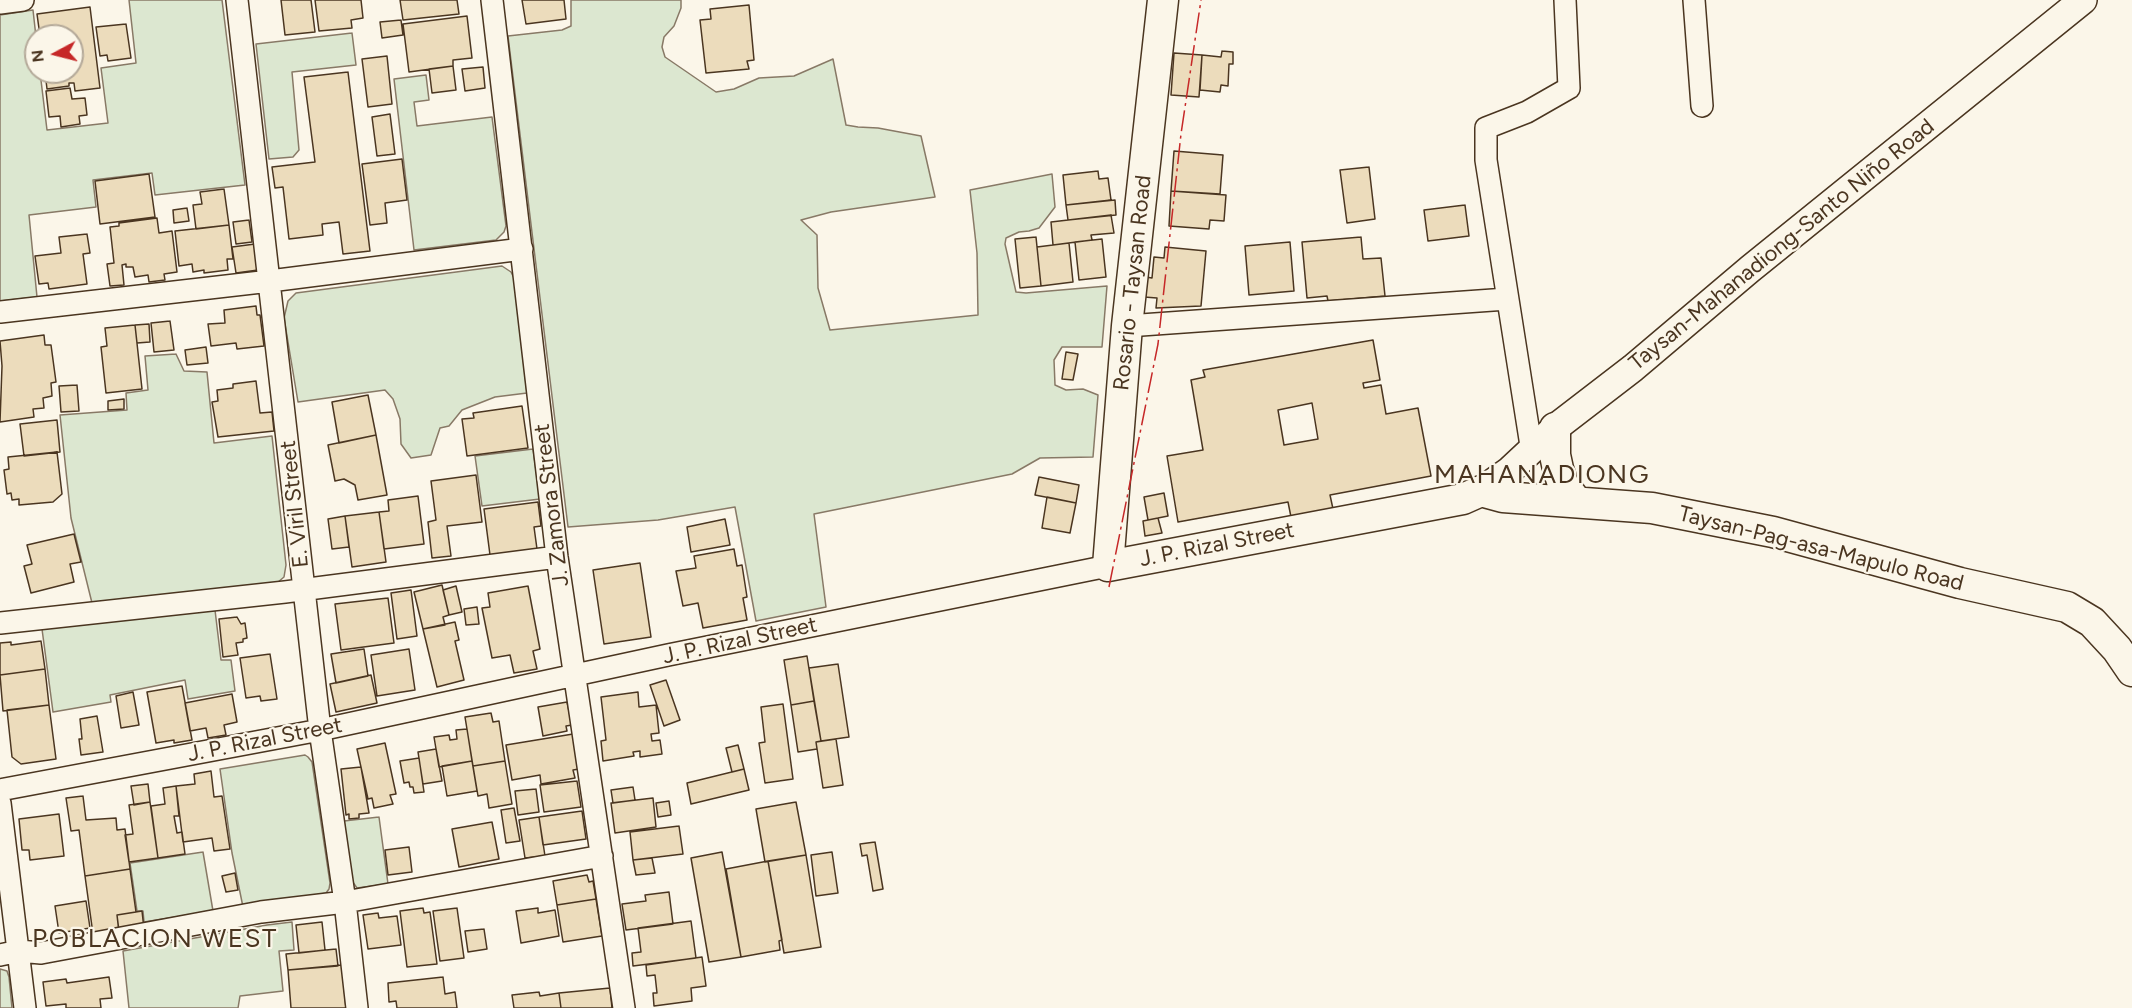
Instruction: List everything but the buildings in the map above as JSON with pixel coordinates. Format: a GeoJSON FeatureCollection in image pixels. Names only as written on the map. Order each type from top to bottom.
{"type":"FeatureCollection","features":[{"type":"Feature","properties":{"kind":"main road","name":"Rosario - Taysan Road"},"geometry":{"type":"LineString","coordinates":[[1108,566],[1127,326],[1163,0]]}},
{"type":"Feature","properties":{"kind":"main road"},"geometry":{"type":"LineString","coordinates":[[1555,428],[1555,455],[1558,469],[1563,484],[1576,501]]}},
{"type":"Feature","properties":{"kind":"main road","name":"J. P. Rizal Street"},"geometry":{"type":"LineString","coordinates":[[1108,566],[1463,499],[1481,492]]}},
{"type":"Feature","properties":{"kind":"main road","name":"Taysan-Pag-asa-Mapulo Road"},"geometry":{"type":"LineString","coordinates":[[1481,492],[1503,497],[1652,508],[1773,532],[1960,583],[2067,607],[2092,622],[2117,649],[2132,671]]}},
{"type":"Feature","properties":{"kind":"street"},"geometry":{"type":"LineString","coordinates":[[0,3],[23,0]]}},
{"type":"Feature","properties":{"kind":"street","name":"E. Viril Street"},"geometry":{"type":"LineString","coordinates":[[237,0],[320,730],[345,902],[357,1008]]}},
{"type":"Feature","properties":{"kind":"street","name":"J. Zamora Street"},"geometry":{"type":"LineString","coordinates":[[492,0],[557,557],[624,1008]]}},
{"type":"Feature","properties":{"kind":"street"},"geometry":{"type":"LineString","coordinates":[[1532,452],[1486,160],[1486,128],[1527,112],[1569,88],[1565,0]]}},
{"type":"Feature","properties":{"kind":"street"},"geometry":{"type":"LineString","coordinates":[[1694,0],[1702,106]]}},
{"type":"Feature","properties":{"kind":"street","name":"Taysan-Mahanadiong-Santo Niño Road"},"geometry":{"type":"LineString","coordinates":[[1481,492],[1532,452],[1555,428],[1633,368],[1750,269],[2083,0]]}},
{"type":"Feature","properties":{"kind":"street"},"geometry":{"type":"LineString","coordinates":[[0,312],[522,249]]}},
{"type":"Feature","properties":{"kind":"street"},"geometry":{"type":"LineString","coordinates":[[1127,326],[1507,299]]}},
{"type":"Feature","properties":{"kind":"street"},"geometry":{"type":"LineString","coordinates":[[0,623],[305,590],[557,557]]}},
{"type":"Feature","properties":{"kind":"street","name":"J. P. Rizal Street"},"geometry":{"type":"LineString","coordinates":[[0,790],[320,730],[1108,566]]}},
{"type":"Feature","properties":{"kind":"street"},"geometry":{"type":"LineString","coordinates":[[0,803],[9,953],[25,1008]]}},
{"type":"Feature","properties":{"kind":"street"},"geometry":{"type":"LineString","coordinates":[[9,953],[41,952],[261,912],[345,902],[602,856]]}},
{"type":"Feature","properties":{"kind":"green space"},"geometry":{"type":"Polygon","coordinates":[[[129,0],[222,0],[245,185],[155,195],[152,173],[93,180],[96,207],[29,215],[37,297],[0,301],[0,15],[33,10],[35,24],[24,24],[24,84],[41,84],[47,130],[108,123],[101,68],[136,63],[129,0]]]}},
{"type":"Feature","properties":{"kind":"green space"},"geometry":{"type":"Polygon","coordinates":[[[571,0],[681,0],[681,8],[674,26],[664,37],[662,47],[665,57],[716,92],[734,89],[759,78],[794,76],[833,59],[846,125],[921,136],[935,197],[831,212],[801,220],[817,235],[818,288],[830,330],[978,315],[977,253],[970,190],[1052,174],[1055,207],[1039,228],[1019,232],[1006,238],[1005,244],[1016,292],[1107,286],[1102,347],[1062,347],[1054,360],[1055,385],[1066,390],[1083,389],[1098,395],[1093,457],[1040,458],[1012,474],[814,514],[826,607],[756,621],[735,507],[658,520],[568,527],[508,36],[562,30],[571,26],[571,0]]]}},
{"type":"Feature","properties":{"kind":"green space"},"geometry":{"type":"Polygon","coordinates":[[[352,33],[356,65],[292,72],[299,150],[293,157],[269,159],[256,44],[352,33]]]}},
{"type":"Feature","properties":{"kind":"green space"},"geometry":{"type":"Polygon","coordinates":[[[426,75],[429,100],[414,102],[417,126],[492,117],[506,226],[504,232],[496,240],[414,250],[394,79],[426,75]]]}},
{"type":"Feature","properties":{"kind":"green space"},"geometry":{"type":"Polygon","coordinates":[[[502,266],[511,272],[514,278],[527,393],[495,397],[462,410],[449,426],[440,428],[431,455],[411,458],[401,444],[400,419],[393,399],[385,390],[298,402],[284,318],[288,301],[296,293],[502,266]]]}},
{"type":"Feature","properties":{"kind":"green space"},"geometry":{"type":"Polygon","coordinates":[[[176,354],[184,371],[207,372],[214,443],[272,436],[286,565],[284,577],[277,583],[92,603],[71,518],[60,415],[127,410],[126,393],[148,390],[145,356],[176,354]]]}},
{"type":"Feature","properties":{"kind":"green space"},"geometry":{"type":"Polygon","coordinates":[[[533,449],[540,499],[482,506],[475,456],[533,449]]]}},
{"type":"Feature","properties":{"kind":"green space"},"geometry":{"type":"Polygon","coordinates":[[[215,610],[221,660],[231,660],[235,691],[188,699],[185,680],[110,695],[111,702],[53,712],[42,629],[215,610]]]}},
{"type":"Feature","properties":{"kind":"green space"},"geometry":{"type":"Polygon","coordinates":[[[305,755],[312,762],[329,889],[326,893],[243,907],[232,853],[220,769],[305,755]]]}},
{"type":"Feature","properties":{"kind":"green space"},"geometry":{"type":"Polygon","coordinates":[[[379,817],[388,884],[357,888],[352,881],[344,821],[379,817]]]}},
{"type":"Feature","properties":{"kind":"green space"},"geometry":{"type":"Polygon","coordinates":[[[203,852],[213,911],[144,922],[143,911],[137,911],[130,863],[203,852]]]}},
{"type":"Feature","properties":{"kind":"green space"},"geometry":{"type":"Polygon","coordinates":[[[292,922],[294,950],[279,951],[283,991],[240,996],[238,1008],[129,1008],[123,951],[292,922]]]}},
{"type":"Feature","properties":{"kind":"green space"},"geometry":{"type":"Polygon","coordinates":[[[0,969],[7,971],[9,977],[12,1008],[0,1008],[0,969]]]}},
{"type":"Feature","properties":{"kind":"power"},"geometry":{"type":"LineString","coordinates":[[1109,587],[1158,344],[1181,134],[1201,0]]}},
{"type":"Feature","properties":{"kind":"district","name":"MAHANADIONG"},"geometry":{"type":"Point","coordinates":[1542,475]}},
{"type":"Feature","properties":{"kind":"district","name":"POBLACION WEST"},"geometry":{"type":"Point","coordinates":[155,939]}}]}
